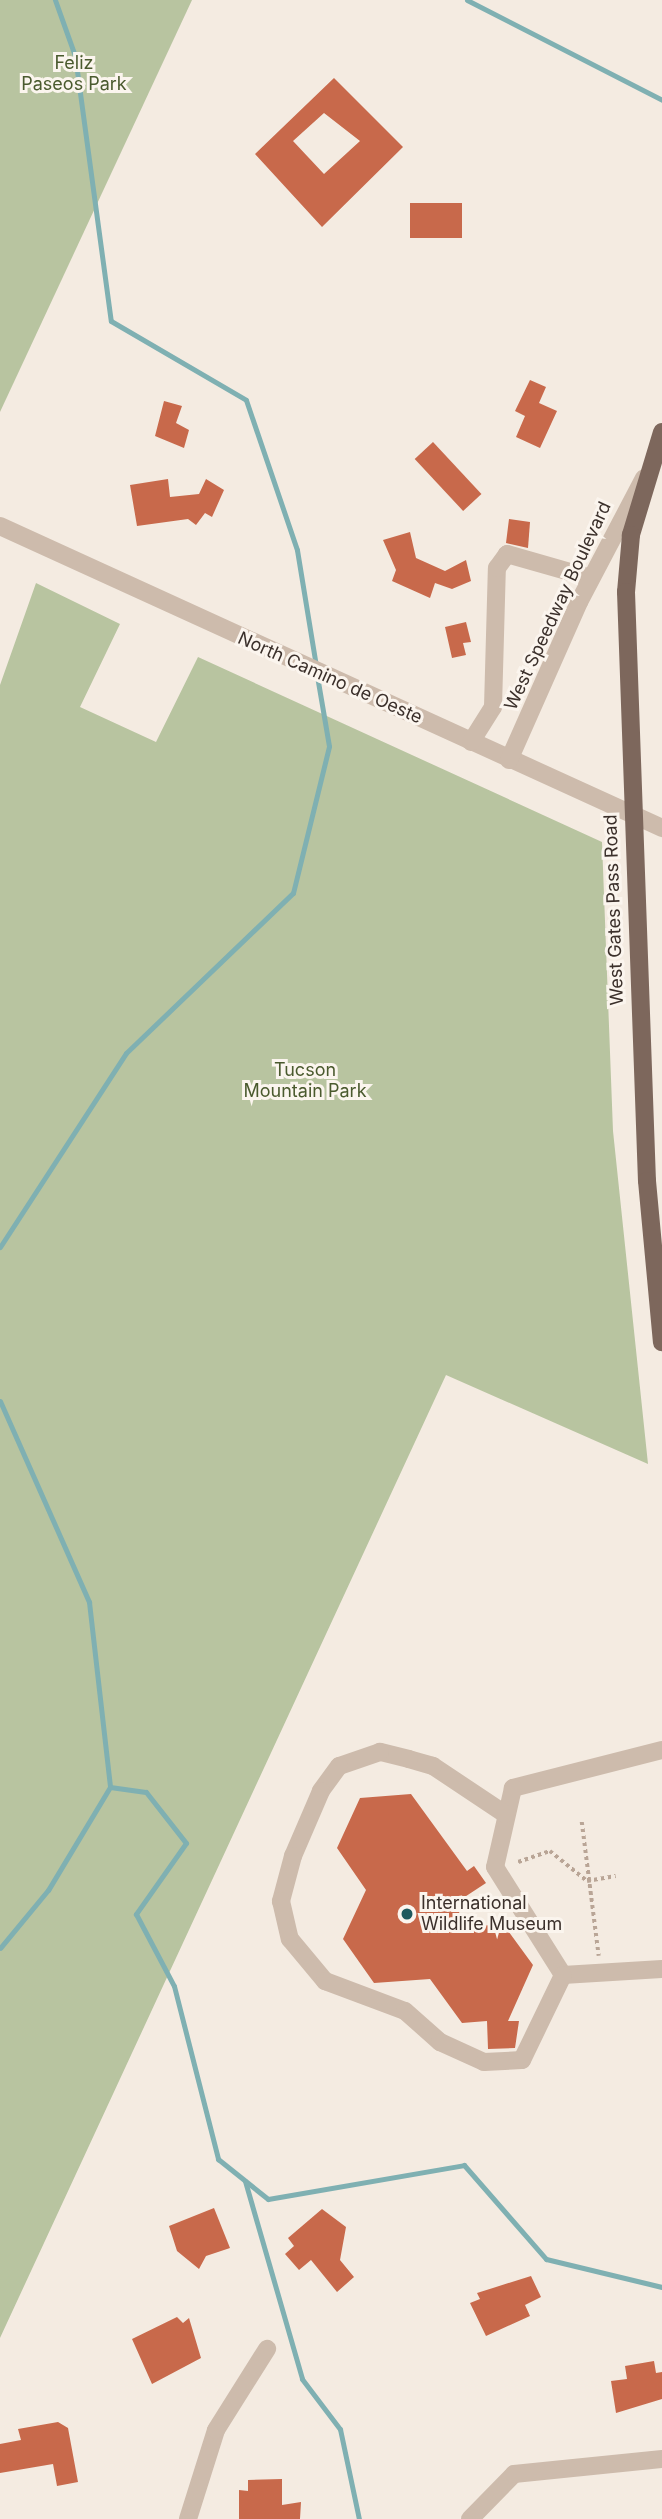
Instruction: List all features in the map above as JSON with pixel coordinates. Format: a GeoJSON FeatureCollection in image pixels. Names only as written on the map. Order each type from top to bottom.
{"type":"FeatureCollection","features":[{"type":"Feature","properties":{"kind":"main road","name":"West Speedway Boulevard"},"geometry":{"type":"LineString","coordinates":[[644,478],[662,432]]}},
{"type":"Feature","properties":{"kind":"main road","name":"West Gates Pass Road"},"geometry":{"type":"LineString","coordinates":[[644,478],[626,592],[631,814],[647,1181],[662,1342]]}},
{"type":"Feature","properties":{"kind":"street","name":"West Speedway Boulevard"},"geometry":{"type":"LineString","coordinates":[[509,760],[591,578],[644,478]]}},
{"type":"Feature","properties":{"kind":"street","name":"North Camino de Oeste"},"geometry":{"type":"LineString","coordinates":[[0,526],[662,828]]}},
{"type":"Feature","properties":{"kind":"street"},"geometry":{"type":"LineString","coordinates":[[471,742],[493,707],[497,568],[507,554],[591,578]]}},
{"type":"Feature","properties":{"kind":"street"},"geometry":{"type":"LineString","coordinates":[[564,1975],[495,1867],[513,1788],[662,1750]]}},
{"type":"Feature","properties":{"kind":"street"},"geometry":{"type":"LineString","coordinates":[[505,1814],[433,1766],[409,1759],[380,1752],[339,1766],[321,1791],[293,1856],[281,1901],[290,1939],[325,1981],[405,2011],[440,2042],[484,2062],[522,2060],[564,1975]]}},
{"type":"Feature","properties":{"kind":"street"},"geometry":{"type":"LineString","coordinates":[[564,1975],[662,1969]]}},
{"type":"Feature","properties":{"kind":"street"},"geometry":{"type":"LineString","coordinates":[[188,2519],[216,2430],[267,2349]]}},
{"type":"Feature","properties":{"kind":"street"},"geometry":{"type":"LineString","coordinates":[[470,2519],[514,2474],[662,2459]]}},
{"type":"Feature","properties":{"kind":"path"},"geometry":{"type":"LineString","coordinates":[[582,1822],[587,1881],[599,1958]]}},
{"type":"Feature","properties":{"kind":"path"},"geometry":{"type":"LineString","coordinates":[[518,1862],[550,1851],[587,1881],[616,1876]]}},
{"type":"Feature","properties":{"kind":"green space","name":"Feliz Paseos Park"},"geometry":{"type":"Polygon","coordinates":[[[0,0],[192,0],[0,412],[0,0]]]}},
{"type":"Feature","properties":{"kind":"green space","name":"Tucson Mountain Park"},"geometry":{"type":"Polygon","coordinates":[[[36,583],[120,624],[80,707],[156,742],[198,657],[602,842],[613,1131],[648,1464],[446,1375],[0,2338],[0,685],[36,583]]]}},
{"type":"Feature","properties":{"kind":"building"},"geometry":{"type":"Polygon","coordinates":[[[334,78],[403,147],[322,227],[255,154],[334,78]],[[324,113],[293,141],[324,174],[360,141],[324,113]]]}},
{"type":"Feature","properties":{"kind":"building"},"geometry":{"type":"Polygon","coordinates":[[[410,203],[462,203],[462,238],[410,238],[410,203]]]}},
{"type":"Feature","properties":{"kind":"building"},"geometry":{"type":"Polygon","coordinates":[[[530,380],[546,387],[539,403],[557,411],[540,448],[516,437],[525,416],[515,411],[530,380]]]}},
{"type":"Feature","properties":{"kind":"building"},"geometry":{"type":"Polygon","coordinates":[[[164,401],[182,406],[176,423],[189,430],[184,448],[155,436],[164,401]]]}},
{"type":"Feature","properties":{"kind":"building"},"geometry":{"type":"Polygon","coordinates":[[[433,442],[481,494],[463,511],[415,459],[433,442]]]}},
{"type":"Feature","properties":{"kind":"building"},"geometry":{"type":"Polygon","coordinates":[[[168,479],[170,497],[199,494],[206,479],[224,490],[212,517],[205,513],[196,525],[188,519],[137,526],[130,485],[168,479]]]}},
{"type":"Feature","properties":{"kind":"building"},"geometry":{"type":"Polygon","coordinates":[[[509,519],[530,522],[528,548],[506,543],[509,519]]]}},
{"type":"Feature","properties":{"kind":"building"},"geometry":{"type":"Polygon","coordinates":[[[410,532],[416,558],[445,571],[466,560],[471,581],[452,589],[435,583],[430,598],[392,581],[396,570],[383,540],[410,532]]]}},
{"type":"Feature","properties":{"kind":"building"},"geometry":{"type":"Polygon","coordinates":[[[466,622],[471,642],[463,643],[466,655],[452,658],[445,627],[466,622]]]}},
{"type":"Feature","properties":{"kind":"building","name":"International Wildlife Museum"},"geometry":{"type":"Polygon","coordinates":[[[411,1794],[467,1871],[474,1866],[486,1883],[454,1904],[468,1927],[503,1924],[533,1965],[508,2021],[519,2021],[515,2048],[488,2049],[487,2021],[462,2023],[430,1979],[374,1983],[343,1939],[366,1890],[337,1848],[360,1798],[411,1794]]]}},
{"type":"Feature","properties":{"kind":"building"},"geometry":{"type":"Polygon","coordinates":[[[214,2208],[230,2248],[206,2256],[199,2269],[177,2251],[169,2226],[214,2208]]]}},
{"type":"Feature","properties":{"kind":"building"},"geometry":{"type":"Polygon","coordinates":[[[322,2209],[346,2227],[340,2260],[354,2277],[337,2292],[311,2260],[299,2270],[285,2254],[294,2246],[288,2238],[322,2209]]]}},
{"type":"Feature","properties":{"kind":"building"},"geometry":{"type":"Polygon","coordinates":[[[531,2276],[541,2297],[525,2305],[530,2316],[486,2336],[470,2303],[480,2299],[477,2293],[531,2276]]]}},
{"type":"Feature","properties":{"kind":"building"},"geometry":{"type":"Polygon","coordinates":[[[177,2317],[183,2323],[189,2318],[201,2358],[152,2384],[132,2339],[177,2317]]]}},
{"type":"Feature","properties":{"kind":"building"},"geometry":{"type":"Polygon","coordinates":[[[654,2361],[656,2373],[662,2372],[662,2399],[616,2413],[611,2381],[627,2379],[625,2366],[654,2361]]]}},
{"type":"Feature","properties":{"kind":"building"},"geometry":{"type":"Polygon","coordinates":[[[58,2422],[68,2428],[78,2482],[57,2486],[53,2464],[0,2473],[0,2444],[21,2440],[18,2429],[58,2422]]]}},
{"type":"Feature","properties":{"kind":"building"},"geometry":{"type":"Polygon","coordinates":[[[282,2479],[282,2505],[301,2502],[300,2519],[239,2519],[239,2490],[248,2491],[248,2480],[282,2479]]]}},
{"type":"Feature","properties":{"kind":"waterway"},"geometry":{"type":"LineString","coordinates":[[55,0],[75,56],[111,321],[246,400],[297,550],[316,666]]}},
{"type":"Feature","properties":{"kind":"waterway"},"geometry":{"type":"LineString","coordinates":[[467,0],[662,100]]}},
{"type":"Feature","properties":{"kind":"waterway"},"geometry":{"type":"LineString","coordinates":[[0,1247],[126,1053],[293,893],[329,746],[317,676]]}},
{"type":"Feature","properties":{"kind":"waterway"},"geometry":{"type":"LineString","coordinates":[[0,1401],[89,1602],[110,1787],[48,1890],[0,1948]]}},
{"type":"Feature","properties":{"kind":"waterway"},"geometry":{"type":"LineString","coordinates":[[110,1787],[146,1792],[186,1843],[136,1914],[174,1986],[218,2159],[268,2199],[464,2165],[546,2259],[662,2287]]}},
{"type":"Feature","properties":{"kind":"waterway"},"geometry":{"type":"LineString","coordinates":[[245,2181],[302,2379],[340,2429],[359,2519]]}},
{"type":"Feature","properties":{"kind":"place","name":"International Wildlife Museum"},"geometry":{"type":"Point","coordinates":[407,1914]}}]}
